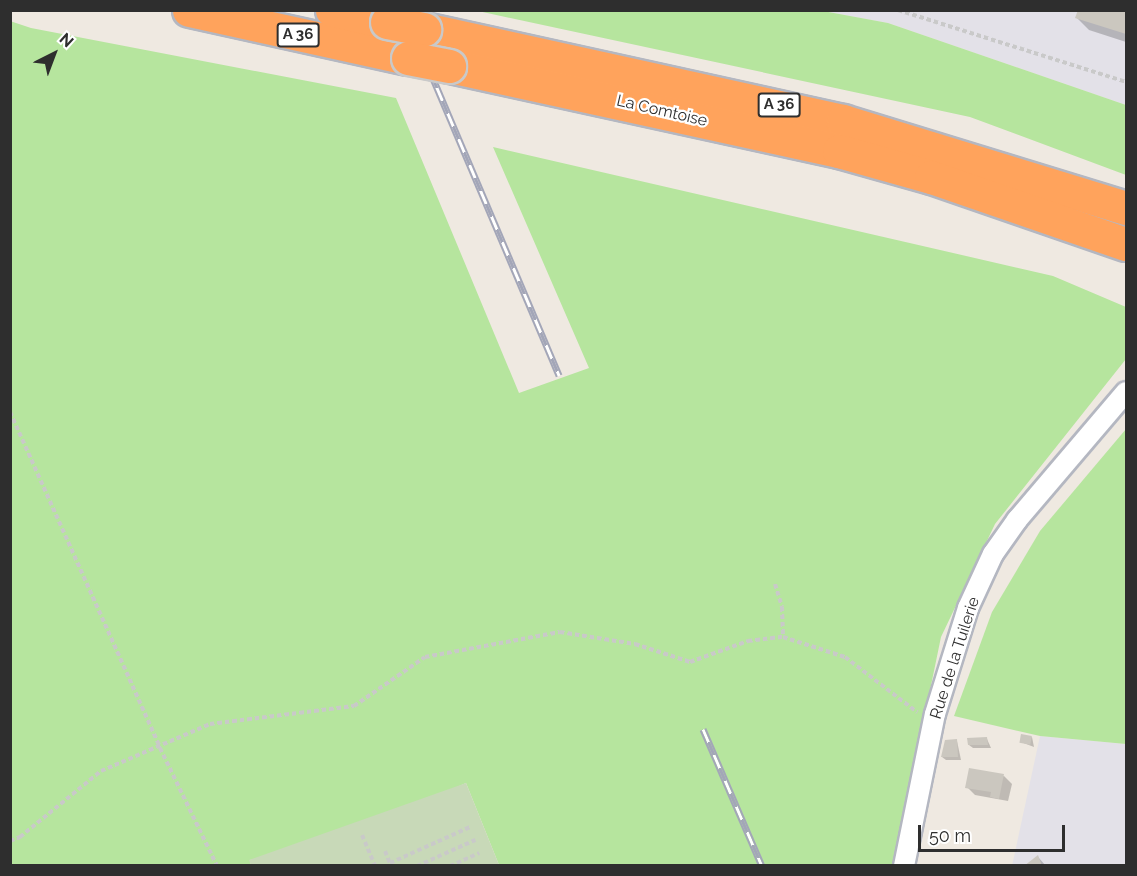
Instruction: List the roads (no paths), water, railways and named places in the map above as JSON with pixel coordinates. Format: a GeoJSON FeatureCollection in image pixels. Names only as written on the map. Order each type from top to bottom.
{"type":"FeatureCollection","features":[{"type":"Feature","properties":{"kind":"highway","name":"La Comtoise"},"geometry":{"type":"LineString","coordinates":[[189,10],[839,152],[931,177],[1126,244]]}},
{"type":"Feature","properties":{"kind":"highway","name":"La Comtoise"},"geometry":{"type":"LineString","coordinates":[[332,10],[843,120],[1126,207]]}},
{"type":"Feature","properties":{"kind":"street","name":"Rue de la Tuilerie"},"geometry":{"type":"LineString","coordinates":[[904,866],[933,727],[968,608],[993,554],[1017,520],[1126,392]]}},
{"type":"Feature","properties":{"kind":"railway"},"geometry":{"type":"LineString","coordinates":[[404,10],[559,375]]}},
{"type":"Feature","properties":{"kind":"railway"},"geometry":{"type":"LineString","coordinates":[[703,729],[762,866]]}}]}
